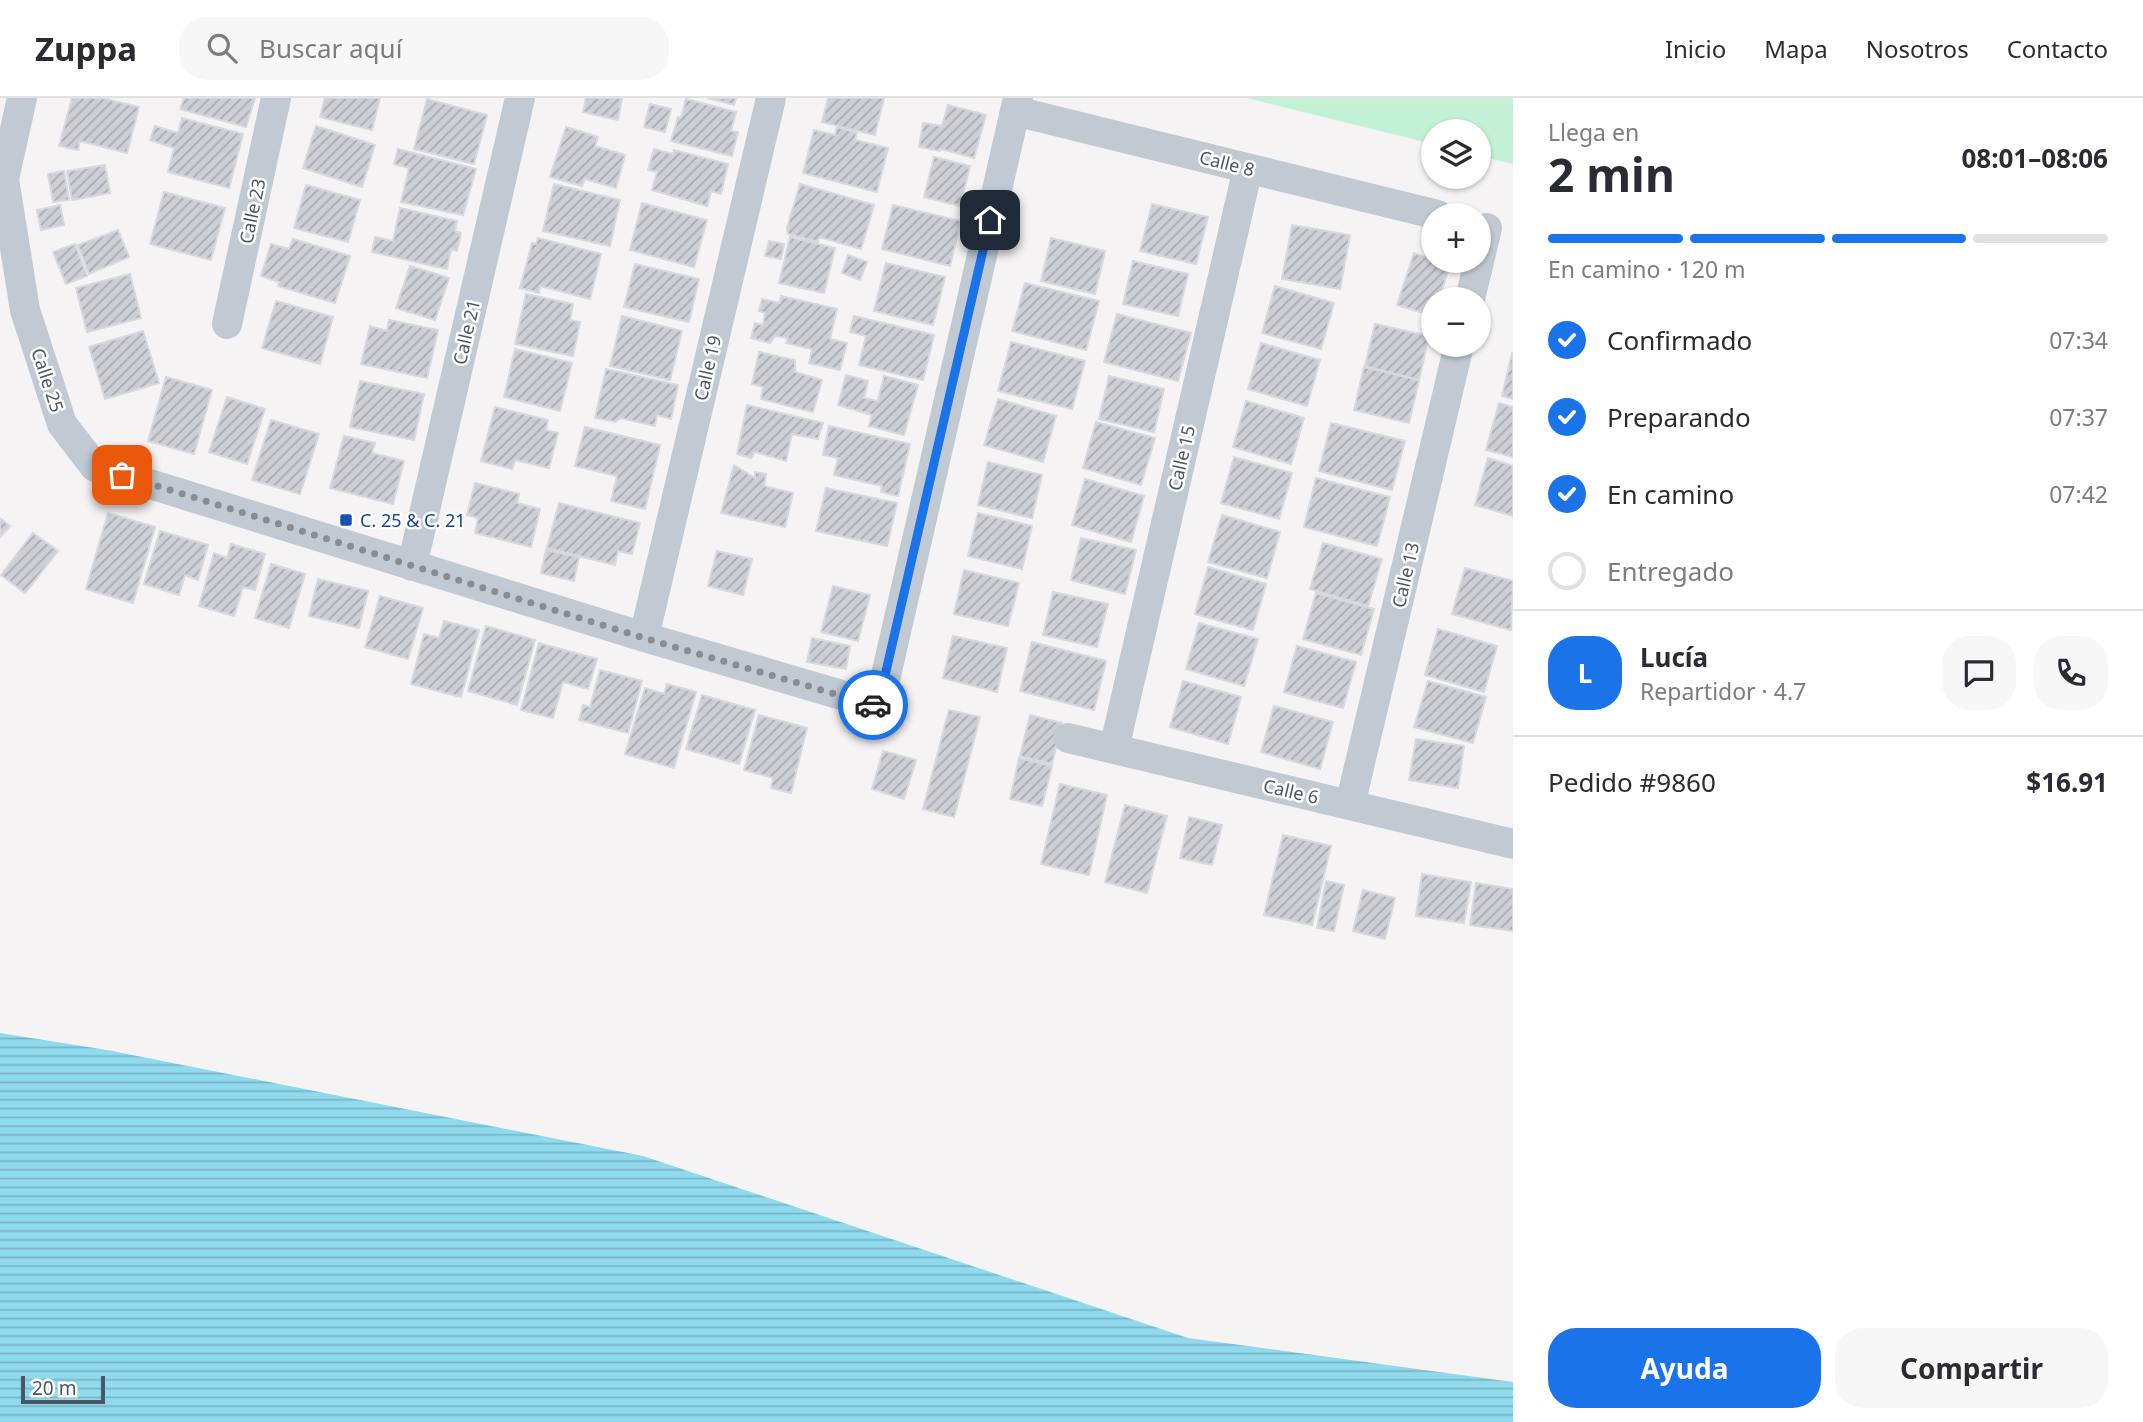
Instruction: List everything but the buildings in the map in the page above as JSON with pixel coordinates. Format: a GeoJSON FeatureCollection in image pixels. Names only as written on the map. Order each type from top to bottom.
{"type":"FeatureCollection","features":[{"type":"Feature","properties":{"kind":"street","name":"Calle 25"},"geometry":{"type":"LineString","coordinates":[[22,98],[4,179],[25,310],[62,424],[95,467],[644,638],[878,706],[1017,105]]}},
{"type":"Feature","properties":{"kind":"street","name":"Calle 23"},"geometry":{"type":"LineString","coordinates":[[227,324],[276,98]]}},
{"type":"Feature","properties":{"kind":"street","name":"Calle 21"},"geometry":{"type":"LineString","coordinates":[[412,566],[520,98]]}},
{"type":"Feature","properties":{"kind":"street","name":"Calle 19"},"geometry":{"type":"LineString","coordinates":[[644,638],[771,98]]}},
{"type":"Feature","properties":{"kind":"street","name":"Calle 8"},"geometry":{"type":"LineString","coordinates":[[1017,105],[1248,168],[1421,211]]}},
{"type":"Feature","properties":{"kind":"street","name":"Calle 15"},"geometry":{"type":"LineString","coordinates":[[1114,749],[1248,168]]}},
{"type":"Feature","properties":{"kind":"street"},"geometry":{"type":"LineString","coordinates":[[1474,287],[1493,229]]}},
{"type":"Feature","properties":{"kind":"street","name":"Calle 13"},"geometry":{"type":"LineString","coordinates":[[1350,805],[1456,357]]}},
{"type":"Feature","properties":{"kind":"street","name":"Calle 6"},"geometry":{"type":"LineString","coordinates":[[1068,738],[1513,844]]}},
{"type":"Feature","properties":{"kind":"green space"},"geometry":{"type":"Polygon","coordinates":[[[1247,98],[1513,98],[1513,164],[1491,159],[1491,119],[1421,119],[1421,141],[1247,98]]]}},
{"type":"Feature","properties":{"kind":"water"},"geometry":{"type":"Polygon","coordinates":[[[0,1033],[107,1050],[643,1156],[1188,1338],[1513,1382],[1513,1422],[0,1422],[0,1033]]]}},
{"type":"Feature","properties":{"kind":"way so far"},"geometry":{"type":"LineString","coordinates":[[122,475],[644,638],[873,705]]}},
{"type":"Feature","properties":{"kind":"place","name":"C. 25 & C. 21"},"geometry":{"type":"Point","coordinates":[346,520]}},
{"type":"Feature","properties":{"kind":"route"},"geometry":{"type":"LineString","coordinates":[[873,705],[878,706],[990,220]]}}]}
